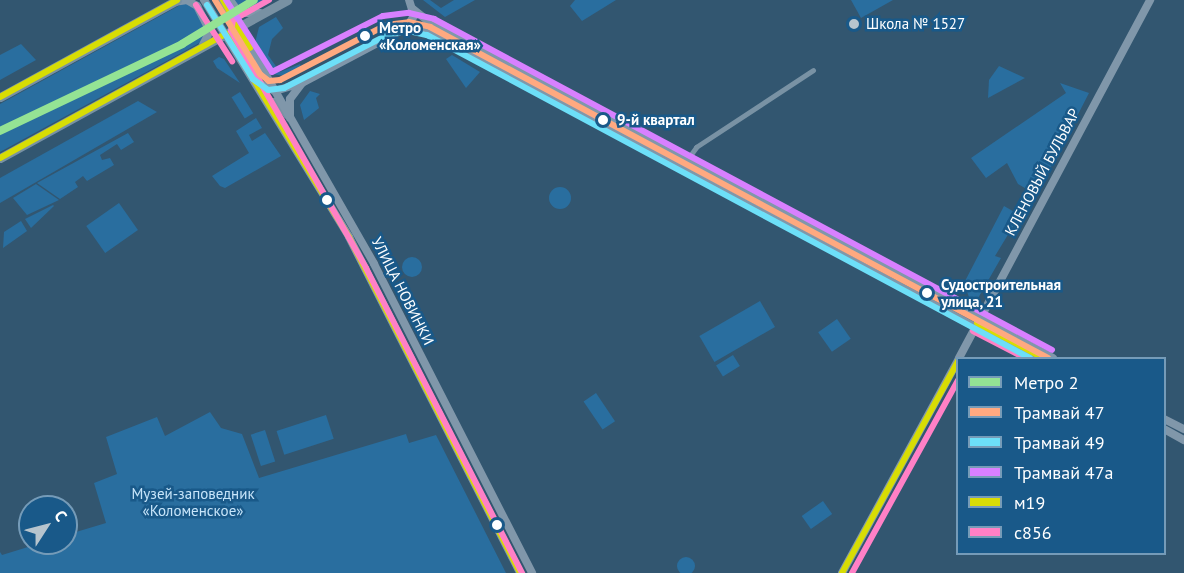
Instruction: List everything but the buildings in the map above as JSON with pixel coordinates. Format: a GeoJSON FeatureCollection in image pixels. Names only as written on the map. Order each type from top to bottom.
{"type":"FeatureCollection","features":[{"type":"Feature","properties":{"kind":"main road"},"geometry":{"type":"LineString","coordinates":[[0,158],[287,0]]}},
{"type":"Feature","properties":{"kind":"main road"},"geometry":{"type":"LineString","coordinates":[[0,97],[174,1]]}},
{"type":"Feature","properties":{"kind":"street","name":"УЛИЦА НОВИНКИ"},"geometry":{"type":"LineString","coordinates":[[204,0],[316,177],[387,309],[520,573]]}},
{"type":"Feature","properties":{"kind":"street","name":"УЛИЦА НОВИНКИ"},"geometry":{"type":"LineString","coordinates":[[223,0],[291,123],[335,194],[395,305],[532,573]]}},
{"type":"Feature","properties":{"kind":"street"},"geometry":{"type":"LineString","coordinates":[[230,0],[244,15],[269,10]]}},
{"type":"Feature","properties":{"kind":"street"},"geometry":{"type":"LineString","coordinates":[[255,81],[275,91],[302,83],[406,28],[414,16],[409,0]]}},
{"type":"Feature","properties":{"kind":"street","name":"КЛЕНОВЫЙ БУЛЬВАР"},"geometry":{"type":"LineString","coordinates":[[959,357],[1150,0]]}},
{"type":"Feature","properties":{"kind":"street"},"geometry":{"type":"LineString","coordinates":[[174,1],[194,3],[209,28],[207,40],[198,50]]}},
{"type":"Feature","properties":{"kind":"street"},"geometry":{"type":"LineString","coordinates":[[413,9],[428,21],[1051,357]]}},
{"type":"Feature","properties":{"kind":"street"},"geometry":{"type":"LineString","coordinates":[[406,28],[429,32],[1031,357]]}},
{"type":"Feature","properties":{"kind":"street"},"geometry":{"type":"LineString","coordinates":[[681,168],[696,147],[813,70]]}},
{"type":"Feature","properties":{"kind":"street"},"geometry":{"type":"LineString","coordinates":[[291,123],[290,99],[302,83]]}},
{"type":"Feature","properties":{"kind":"street"},"geometry":{"type":"LineString","coordinates":[[267,100],[274,100],[291,123]]}},
{"type":"Feature","properties":{"kind":"street"},"geometry":{"type":"LineString","coordinates":[[387,309],[395,305]]}},
{"type":"Feature","properties":{"kind":"street","name":"КЛЕНОВЫЙ БУЛЬВАР"},"geometry":{"type":"LineString","coordinates":[[842,573],[956,363]]}},
{"type":"Feature","properties":{"kind":"street"},"geometry":{"type":"LineString","coordinates":[[1166,420],[1184,429]]}},
{"type":"Feature","properties":{"kind":"street"},"geometry":{"type":"LineString","coordinates":[[1166,430],[1184,440]]}},
{"type":"Feature","properties":{"kind":"green space"},"geometry":{"type":"Polygon","coordinates":[[[233,0],[273,0],[252,11],[240,10],[233,0]]]}},
{"type":"Feature","properties":{"kind":"green space"},"geometry":{"type":"Polygon","coordinates":[[[423,0],[430,0],[441,8],[454,0],[475,0],[445,17],[423,0]]]}},
{"type":"Feature","properties":{"kind":"green space"},"geometry":{"type":"Polygon","coordinates":[[[575,0],[616,0],[582,21],[570,6],[575,0]]]}},
{"type":"Feature","properties":{"kind":"green space"},"geometry":{"type":"Polygon","coordinates":[[[851,0],[893,0],[861,18],[851,0]]]}},
{"type":"Feature","properties":{"kind":"green space"},"geometry":{"type":"Polygon","coordinates":[[[182,4],[192,4],[207,29],[203,41],[0,152],[0,104],[182,4]]]}},
{"type":"Feature","properties":{"kind":"green space"},"geometry":{"type":"Polygon","coordinates":[[[276,17],[283,28],[272,39],[268,55],[280,72],[300,64],[301,67],[284,76],[273,74],[255,43],[259,27],[276,17]]]}},
{"type":"Feature","properties":{"kind":"green space"},"geometry":{"type":"Polygon","coordinates":[[[21,44],[36,60],[0,80],[0,55],[21,44]]]}},
{"type":"Feature","properties":{"kind":"green space"},"geometry":{"type":"Polygon","coordinates":[[[452,55],[480,72],[466,88],[446,59],[452,55]]]}},
{"type":"Feature","properties":{"kind":"green space"},"geometry":{"type":"Polygon","coordinates":[[[219,57],[224,59],[240,83],[217,68],[213,61],[219,57]]]}},
{"type":"Feature","properties":{"kind":"green space"},"geometry":{"type":"Polygon","coordinates":[[[999,66],[1025,78],[988,98],[989,80],[999,66]]]}},
{"type":"Feature","properties":{"kind":"green space"},"geometry":{"type":"Polygon","coordinates":[[[1060,83],[1089,93],[1032,204],[1024,202],[1030,191],[1018,184],[1007,163],[986,178],[971,158],[1066,93],[1060,83]]]}},
{"type":"Feature","properties":{"kind":"green space"},"geometry":{"type":"Polygon","coordinates":[[[310,91],[320,94],[316,98],[319,108],[304,120],[300,105],[310,91]]]}},
{"type":"Feature","properties":{"kind":"green space"},"geometry":{"type":"Polygon","coordinates":[[[240,92],[253,113],[245,119],[232,97],[240,92]]]}},
{"type":"Feature","properties":{"kind":"green space"},"geometry":{"type":"Polygon","coordinates":[[[138,101],[157,112],[0,203],[0,178],[138,101]]]}},
{"type":"Feature","properties":{"kind":"green space"},"geometry":{"type":"Polygon","coordinates":[[[256,118],[262,128],[249,135],[252,141],[265,133],[281,156],[225,188],[220,186],[212,176],[249,153],[236,131],[256,118]]]}},
{"type":"Feature","properties":{"kind":"green space"},"geometry":{"type":"Polygon","coordinates":[[[128,133],[134,142],[121,150],[117,144],[100,155],[102,160],[110,158],[114,165],[87,181],[83,176],[75,182],[78,187],[60,199],[37,183],[128,133]]]}},
{"type":"Feature","properties":{"kind":"green space"},"geometry":{"type":"Polygon","coordinates":[[[36,184],[59,200],[27,215],[13,198],[36,184]]]}},
{"type":"Feature","properties":{"kind":"green space"},"geometry":{"type":"Polygon","coordinates":[[[560,187],[568,190],[571,198],[568,206],[560,209],[552,206],[549,198],[552,190],[560,187]]]}},
{"type":"Feature","properties":{"kind":"green space"},"geometry":{"type":"Polygon","coordinates":[[[119,203],[138,230],[105,253],[86,226],[119,203]]]}},
{"type":"Feature","properties":{"kind":"green space"},"geometry":{"type":"Polygon","coordinates":[[[54,206],[31,228],[25,219],[54,206]]]}},
{"type":"Feature","properties":{"kind":"green space"},"geometry":{"type":"Polygon","coordinates":[[[1004,206],[1020,215],[995,256],[1001,258],[977,300],[970,300],[964,283],[1004,206]]]}},
{"type":"Feature","properties":{"kind":"green space"},"geometry":{"type":"Polygon","coordinates":[[[21,221],[27,231],[3,248],[4,232],[21,221]]]}},
{"type":"Feature","properties":{"kind":"green space"},"geometry":{"type":"Polygon","coordinates":[[[412,257],[419,260],[422,267],[419,274],[412,277],[405,274],[402,267],[405,260],[412,257]]]}},
{"type":"Feature","properties":{"kind":"green space"},"geometry":{"type":"Polygon","coordinates":[[[760,301],[775,327],[714,362],[699,336],[760,301]]]}},
{"type":"Feature","properties":{"kind":"green space"},"geometry":{"type":"Polygon","coordinates":[[[837,319],[851,339],[832,352],[818,332],[837,319]]]}},
{"type":"Feature","properties":{"kind":"green space"},"geometry":{"type":"Polygon","coordinates":[[[733,355],[740,366],[723,377],[716,366],[733,355]]]}},
{"type":"Feature","properties":{"kind":"green space"},"geometry":{"type":"Polygon","coordinates":[[[596,393],[615,421],[603,430],[584,401],[596,393]]]}},
{"type":"Feature","properties":{"kind":"green space","name":"Музей-заповедник «Коломенское»"},"geometry":{"type":"Polygon","coordinates":[[[210,412],[221,428],[242,434],[259,478],[406,434],[409,443],[436,435],[506,573],[0,573],[0,552],[2,555],[18,550],[18,555],[78,555],[78,531],[106,523],[94,483],[117,474],[106,437],[157,417],[165,436],[210,412]]]}},
{"type":"Feature","properties":{"kind":"green space"},"geometry":{"type":"Polygon","coordinates":[[[326,415],[334,439],[284,455],[277,431],[326,415]]]}},
{"type":"Feature","properties":{"kind":"green space"},"geometry":{"type":"Polygon","coordinates":[[[265,430],[275,461],[261,466],[251,435],[265,430]]]}},
{"type":"Feature","properties":{"kind":"green space"},"geometry":{"type":"Polygon","coordinates":[[[823,501],[832,514],[811,529],[802,516],[823,501]]]}},
{"type":"Feature","properties":{"kind":"green space"},"geometry":{"type":"Polygon","coordinates":[[[686,557],[694,563],[694,569],[689,574],[680,572],[677,566],[680,560],[686,557]]]}},
{"type":"Feature","properties":{"kind":"metro line","name":"2"},"geometry":{"type":"LineString","coordinates":[[0,131],[182,44],[254,0]]}},
{"type":"Feature","properties":{"kind":"tram line","name":"47"},"geometry":{"type":"LineString","coordinates":[[215,0],[260,74],[269,81],[280,80],[386,25],[409,22],[430,27],[1046,357]]}},
{"type":"Feature","properties":{"kind":"tram line","name":"47а"},"geometry":{"type":"LineString","coordinates":[[226,0],[272,72],[383,16],[409,13],[434,19],[1052,350]]}},
{"type":"Feature","properties":{"kind":"tram line","name":"49"},"geometry":{"type":"LineString","coordinates":[[207,5],[253,79],[268,90],[284,88],[389,34],[409,31],[427,35],[1028,357]]}},
{"type":"Feature","properties":{"kind":"transit line","name":"м19"},"geometry":{"type":"LineString","coordinates":[[0,97],[177,0]]}},
{"type":"Feature","properties":{"kind":"transit line","name":"м19"},"geometry":{"type":"LineString","coordinates":[[223,0],[250,48]]}},
{"type":"Feature","properties":{"kind":"transit line","name":"с856"},"geometry":{"type":"LineString","coordinates":[[269,0],[233,20],[231,31],[366,268],[522,573]]}},
{"type":"Feature","properties":{"kind":"transit line","name":"с856"},"geometry":{"type":"LineString","coordinates":[[196,5],[232,61]]}},
{"type":"Feature","properties":{"kind":"transit line","name":"м19"},"geometry":{"type":"LineString","coordinates":[[0,158],[226,34],[349,237],[520,573]]}},
{"type":"Feature","properties":{"kind":"transit line","name":"м19"},"geometry":{"type":"LineString","coordinates":[[977,323],[1041,357]]}},
{"type":"Feature","properties":{"kind":"transit line","name":"с856"},"geometry":{"type":"LineString","coordinates":[[973,331],[1023,357]]}},
{"type":"Feature","properties":{"kind":"transit line","name":"м19"},"geometry":{"type":"LineString","coordinates":[[842,573],[956,365]]}},
{"type":"Feature","properties":{"kind":"transit line","name":"с856"},"geometry":{"type":"LineString","coordinates":[[852,573],[956,384]]}},
{"type":"Feature","properties":{"kind":"place","name":"Школа № 1527"},"geometry":{"type":"Point","coordinates":[854,24]}},
{"type":"Feature","properties":{"kind":"place","name":"Метро «Коломенская»"},"geometry":{"type":"Point","coordinates":[365,36]}},
{"type":"Feature","properties":{"kind":"place","name":"9-й квартал"},"geometry":{"type":"Point","coordinates":[603,120]}},
{"type":"Feature","properties":{"kind":"place","name":"Судостроительная улица, 21"},"geometry":{"type":"Point","coordinates":[927,293]}}]}
